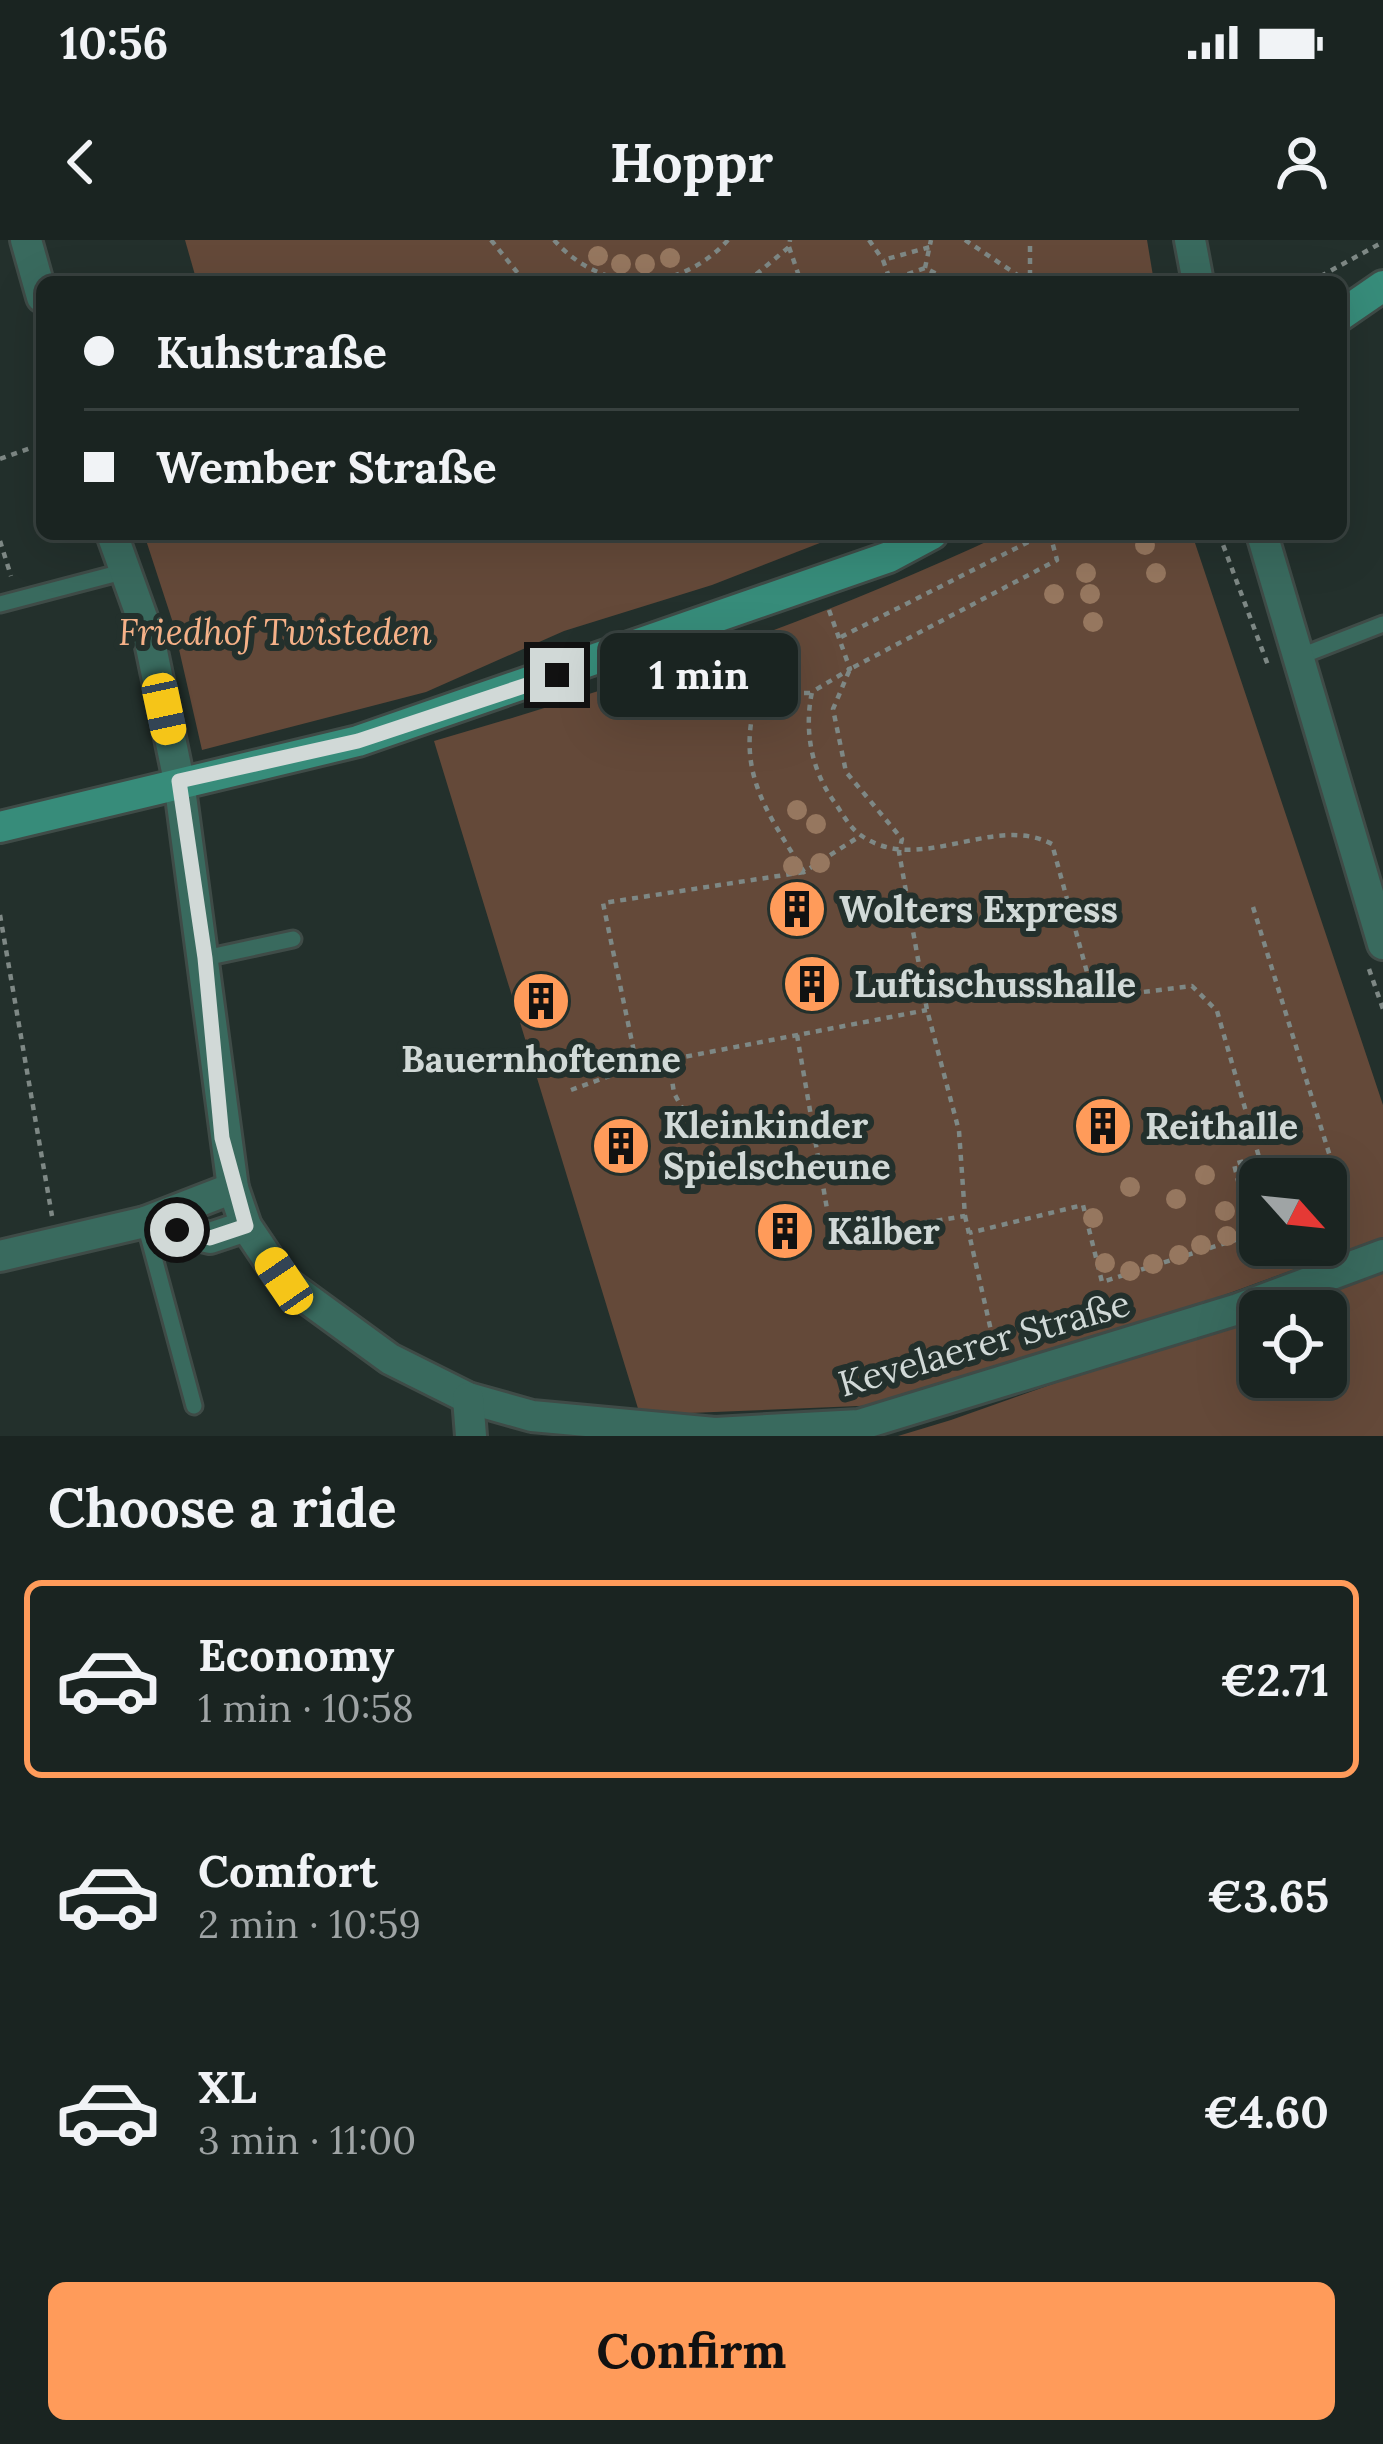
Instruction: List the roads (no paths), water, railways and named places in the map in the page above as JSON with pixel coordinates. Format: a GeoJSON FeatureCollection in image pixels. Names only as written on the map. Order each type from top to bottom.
{"type":"FeatureCollection","features":[{"type":"Feature","properties":{"kind":"main road"},"geometry":{"type":"LineString","coordinates":[[1347,311],[1383,286]]}},
{"type":"Feature","properties":{"kind":"main road"},"geometry":{"type":"LineString","coordinates":[[0,826],[358,741],[867,565],[919,540]]}},
{"type":"Feature","properties":{"kind":"street"},"geometry":{"type":"LineString","coordinates":[[26,240],[36,276]]}},
{"type":"Feature","properties":{"kind":"street"},"geometry":{"type":"LineString","coordinates":[[1190,240],[1197,276]]}},
{"type":"Feature","properties":{"kind":"street","name":"Kevelaerer Straße"},"geometry":{"type":"LineString","coordinates":[[115,540],[129,570],[179,781],[205,958],[222,1138],[233,1188],[246,1226],[284,1281],[390,1359],[468,1398],[532,1416],[715,1433],[859,1425],[1238,1309],[1383,1255]]}},
{"type":"Feature","properties":{"kind":"street"},"geometry":{"type":"LineString","coordinates":[[1264,540],[1383,944]]}},
{"type":"Feature","properties":{"kind":"street"},"geometry":{"type":"LineString","coordinates":[[0,1256],[56,1239],[145,1222],[233,1188]]}},
{"type":"Feature","properties":{"kind":"street"},"geometry":{"type":"LineString","coordinates":[[145,1222],[210,1238],[246,1226]]}},
{"type":"Feature","properties":{"kind":"street"},"geometry":{"type":"LineString","coordinates":[[468,1398],[471,1436]]}},
{"type":"Feature","properties":{"kind":"lane"},"geometry":{"type":"LineString","coordinates":[[0,604],[39,598],[129,570]]}},
{"type":"Feature","properties":{"kind":"lane"},"geometry":{"type":"LineString","coordinates":[[1295,658],[1383,624]]}},
{"type":"Feature","properties":{"kind":"lane"},"geometry":{"type":"LineString","coordinates":[[205,958],[293,939]]}},
{"type":"Feature","properties":{"kind":"lane"},"geometry":{"type":"LineString","coordinates":[[145,1222],[194,1406]]}},
{"type":"Feature","properties":{"kind":"place","name":"Wolters Express"},"geometry":{"type":"Point","coordinates":[797,909]}},
{"type":"Feature","properties":{"kind":"place","name":"Luftischusshalle"},"geometry":{"type":"Point","coordinates":[812,984]}},
{"type":"Feature","properties":{"kind":"place","name":"Bauernhoftenne"},"geometry":{"type":"Point","coordinates":[541,1001]}},
{"type":"Feature","properties":{"kind":"place","name":"Reithalle"},"geometry":{"type":"Point","coordinates":[1103,1126]}},
{"type":"Feature","properties":{"kind":"place","name":"Kleinkinder Spielscheune"},"geometry":{"type":"Point","coordinates":[621,1146]}},
{"type":"Feature","properties":{"kind":"place","name":"Kälber"},"geometry":{"type":"Point","coordinates":[785,1231]}},
{"type":"Feature","properties":{"kind":"park label","name":"Friedhof Twisteden"},"geometry":{"type":"Point","coordinates":[275,632]}}]}
